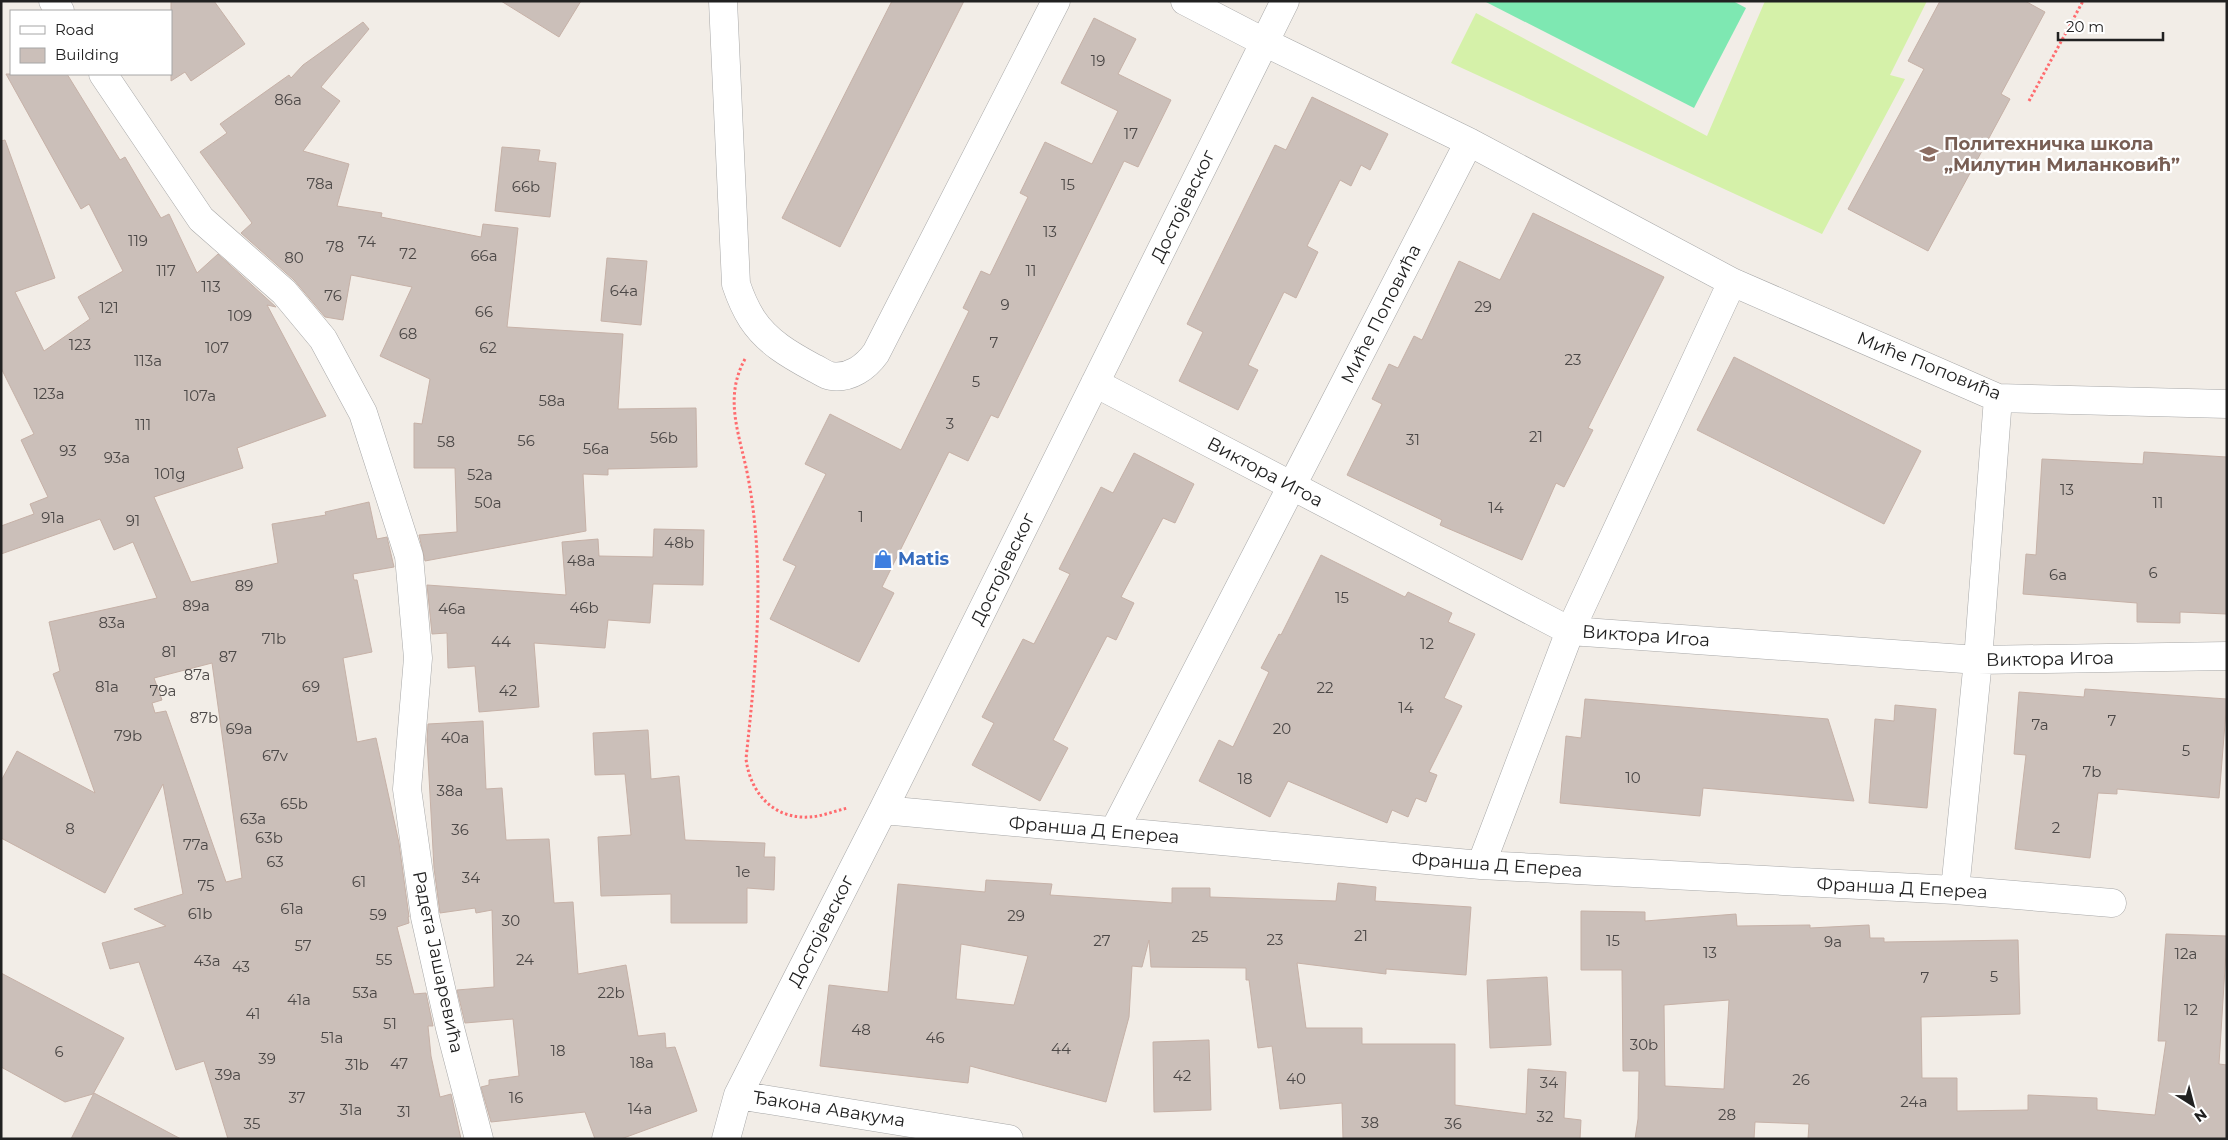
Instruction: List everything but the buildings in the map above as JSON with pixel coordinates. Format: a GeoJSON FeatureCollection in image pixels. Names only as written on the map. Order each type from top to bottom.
{"type":"FeatureCollection","features":[{"type":"Feature","properties":{"kind":"street"},"geometry":{"type":"LineString","coordinates":[[724,1],[736,284],[752,320],[767,338],[786,352],[830,376],[840,376],[856,371],[870,362],[876,353],[1056,1]]}},
{"type":"Feature","properties":{"kind":"street","name":"Миће Поповића"},"geometry":{"type":"LineString","coordinates":[[1185,1],[1264,42],[1469,142],[1732,282],[1998,398],[2227,404]]}},
{"type":"Feature","properties":{"kind":"street","name":"Достојевског"},"geometry":{"type":"LineString","coordinates":[[726,1139],[738,1095],[883,810],[1285,1]]}},
{"type":"Feature","properties":{"kind":"street","name":"Радета Јашаревића"},"geometry":{"type":"LineString","coordinates":[[104,75],[201,219],[284,292],[322,339],[364,413],[409,556],[418,658],[407,789],[425,917],[450,1028],[479,1139]]}},
{"type":"Feature","properties":{"kind":"street","name":"Миће Поповића"},"geometry":{"type":"LineString","coordinates":[[1114,832],[1469,142]]}},
{"type":"Feature","properties":{"kind":"street"},"geometry":{"type":"LineString","coordinates":[[1481,866],[1570,631],[1732,282]]}},
{"type":"Feature","properties":{"kind":"street","name":"Виктора Игоа"},"geometry":{"type":"LineString","coordinates":[[1095,383],[1570,631],[1978,660],[2227,656]]}},
{"type":"Feature","properties":{"kind":"street"},"geometry":{"type":"LineString","coordinates":[[1955,890],[1978,660],[1998,398]]}},
{"type":"Feature","properties":{"kind":"street","name":"Франша Д Епереа"},"geometry":{"type":"LineString","coordinates":[[883,810],[1481,866],[1955,890],[2112,903]]}},
{"type":"Feature","properties":{"kind":"street","name":"Ђакона Авакума"},"geometry":{"type":"LineString","coordinates":[[738,1095],[1010,1139]]}},
{"type":"Feature","properties":{"kind":"path"},"geometry":{"type":"LineString","coordinates":[[2029,100],[2084,1]]}},
{"type":"Feature","properties":{"kind":"path"},"geometry":{"type":"LineString","coordinates":[[767,338],[746,358],[739,371],[734,386],[733,403],[748,479],[756,540],[759,595],[758,651],[746,759],[748,774],[754,788],[762,799],[785,813],[801,817],[818,816],[850,808],[883,810]]}},
{"type":"Feature","properties":{"kind":"green space"},"geometry":{"type":"Polygon","coordinates":[[[1733,1],[1746,8],[1694,108],[1486,2],[1733,1]]]}},
{"type":"Feature","properties":{"kind":"green space"},"geometry":{"type":"Polygon","coordinates":[[[1765,1],[1927,1],[1890,75],[1905,79],[1822,234],[1451,63],[1476,13],[1707,136],[1765,1]]]}},
{"type":"Feature","properties":{"kind":"place","name":"Политехничка школа „Милутин Миланковић”"},"geometry":{"type":"Point","coordinates":[1929,154]}},
{"type":"Feature","properties":{"kind":"place","name":"Matis"},"geometry":{"type":"Point","coordinates":[883,559]}}]}
